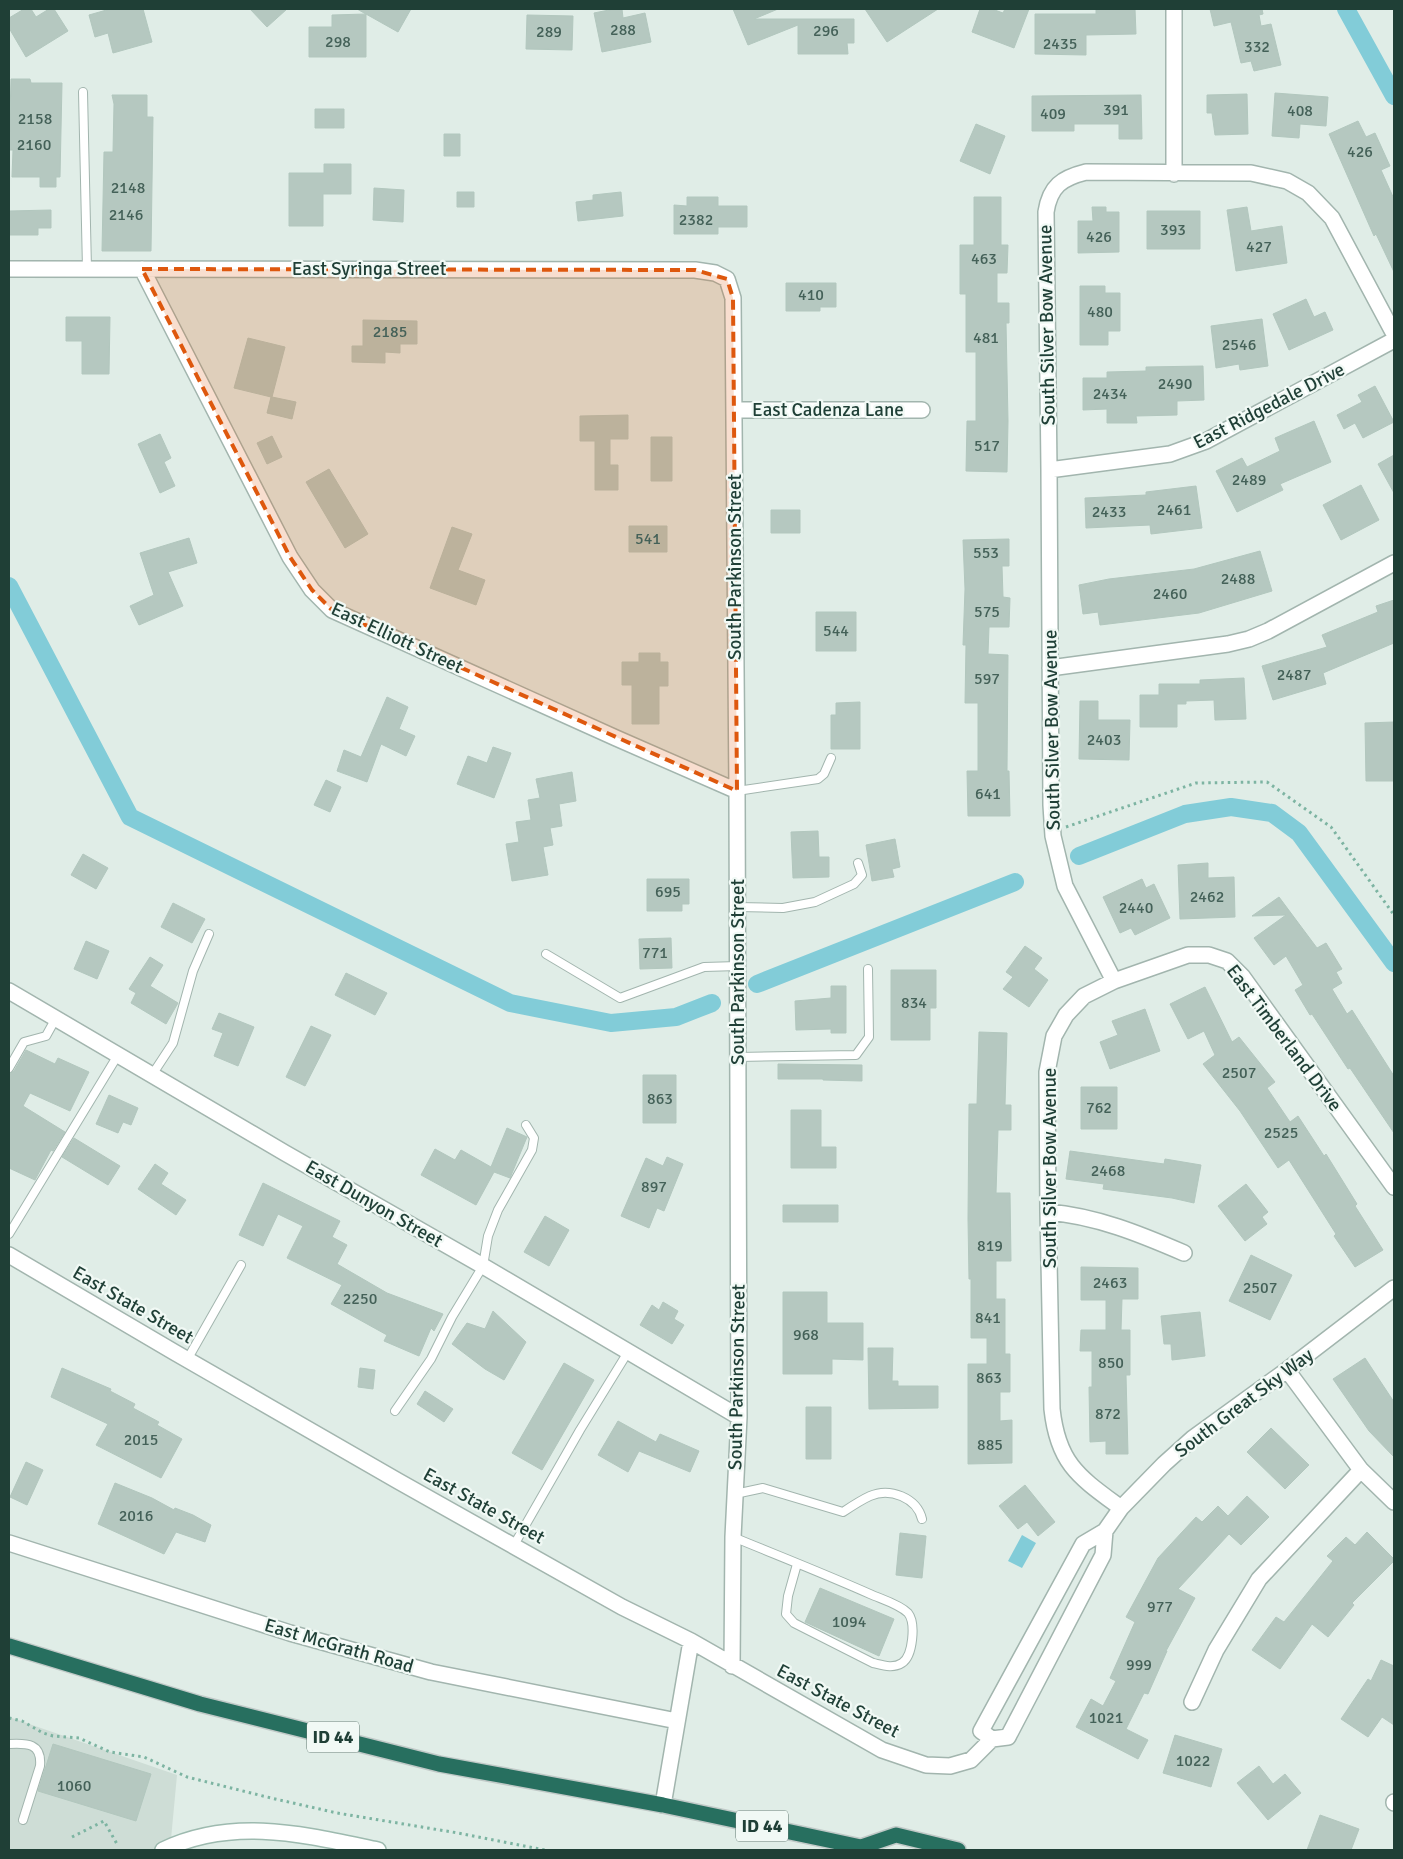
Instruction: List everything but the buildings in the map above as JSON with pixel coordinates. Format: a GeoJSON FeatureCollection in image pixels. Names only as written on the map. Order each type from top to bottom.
{"type":"FeatureCollection","features":[{"type":"Feature","properties":{"kind":"highway","name":"ID 44"},"geometry":{"type":"LineString","coordinates":[[9,1646],[192,1702],[439,1764],[662,1805],[863,1849],[896,1835],[958,1850]]}},
{"type":"Feature","properties":{"kind":"street"},"geometry":{"type":"LineString","coordinates":[[1174,9],[1174,174]]}},
{"type":"Feature","properties":{"kind":"street","name":"South Silver Bow Avenue"},"geometry":{"type":"LineString","coordinates":[[1121,1508],[1083,1480],[1070,1465],[1060,1448],[1054,1429],[1052,1409],[1047,1072],[1054,1036],[1066,1014],[1084,996],[1114,981],[1065,886],[1053,836],[1050,805],[1050,470],[1046,212],[1048,198],[1055,187],[1070,176],[1086,172],[1251,173],[1287,181],[1308,193],[1332,218],[1394,334]]}},
{"type":"Feature","properties":{"kind":"street","name":"East Syringa Street"},"geometry":{"type":"LineString","coordinates":[[9,269],[695,270],[715,273],[727,279]]}},
{"type":"Feature","properties":{"kind":"street","name":"East Elliott Street"},"geometry":{"type":"LineString","coordinates":[[142,269],[290,557],[312,590],[332,610],[737,791]]}},
{"type":"Feature","properties":{"kind":"street","name":"South Parkinson Street"},"geometry":{"type":"LineString","coordinates":[[727,279],[733,298],[738,966],[739,1417],[733,1537],[732,1666]]}},
{"type":"Feature","properties":{"kind":"street","name":"East Ridgedale Drive"},"geometry":{"type":"LineString","coordinates":[[1050,470],[1170,454],[1206,441],[1394,340]]}},
{"type":"Feature","properties":{"kind":"street","name":"East Cadenza Lane"},"geometry":{"type":"LineString","coordinates":[[734,410],[922,410]]}},
{"type":"Feature","properties":{"kind":"street"},"geometry":{"type":"LineString","coordinates":[[1050,668],[1228,644],[1249,639],[1268,631],[1394,563]]}},
{"type":"Feature","properties":{"kind":"street","name":"East Timberland Drive"},"geometry":{"type":"LineString","coordinates":[[1114,981],[1188,955],[1209,955],[1227,961],[1242,976],[1394,1187]]}},
{"type":"Feature","properties":{"kind":"street","name":"East Dunyon Street"},"geometry":{"type":"LineString","coordinates":[[9,991],[484,1266],[739,1417]]}},
{"type":"Feature","properties":{"kind":"street"},"geometry":{"type":"LineString","coordinates":[[1048,1212],[1072,1214],[1110,1224],[1184,1253]]}},
{"type":"Feature","properties":{"kind":"street","name":"East State Street"},"geometry":{"type":"LineString","coordinates":[[9,1255],[187,1360],[622,1607],[691,1642],[882,1750],[926,1765],[950,1766],[970,1760],[992,1739]]}},
{"type":"Feature","properties":{"kind":"street","name":"South Great Sky Way"},"geometry":{"type":"LineString","coordinates":[[992,1739],[981,1731],[1083,1544],[1105,1531],[1121,1508],[1164,1464],[1193,1438],[1287,1370],[1394,1288]]}},
{"type":"Feature","properties":{"kind":"street"},"geometry":{"type":"LineString","coordinates":[[1287,1370],[1361,1470],[1394,1502]]}},
{"type":"Feature","properties":{"kind":"street"},"geometry":{"type":"LineString","coordinates":[[1192,1702],[1216,1650],[1259,1579],[1361,1470]]}},
{"type":"Feature","properties":{"kind":"street"},"geometry":{"type":"LineString","coordinates":[[992,1739],[1008,1737],[1103,1556],[1105,1531]]}},
{"type":"Feature","properties":{"kind":"street","name":"East McGrath Road"},"geometry":{"type":"LineString","coordinates":[[9,1544],[290,1633],[422,1670],[677,1722]]}},
{"type":"Feature","properties":{"kind":"street"},"geometry":{"type":"LineString","coordinates":[[662,1805],[691,1642]]}},
{"type":"Feature","properties":{"kind":"street"},"geometry":{"type":"LineString","coordinates":[[167,1849],[197,1838],[249,1830],[283,1832],[378,1850]]}},
{"type":"Feature","properties":{"kind":"lane"},"geometry":{"type":"LineString","coordinates":[[83,92],[87,269]]}},
{"type":"Feature","properties":{"kind":"lane"},"geometry":{"type":"LineString","coordinates":[[737,791],[818,779],[824,774],[831,758]]}},
{"type":"Feature","properties":{"kind":"lane"},"geometry":{"type":"LineString","coordinates":[[737,907],[783,908],[815,902],[854,884],[862,875],[858,863]]}},
{"type":"Feature","properties":{"kind":"lane"},"geometry":{"type":"LineString","coordinates":[[152,1075],[172,1043],[193,971],[210,934]]}},
{"type":"Feature","properties":{"kind":"lane"},"geometry":{"type":"LineString","coordinates":[[546,954],[620,998],[704,967],[738,966]]}},
{"type":"Feature","properties":{"kind":"lane"},"geometry":{"type":"LineString","coordinates":[[738,1057],[856,1054],[869,1037],[868,969]]}},
{"type":"Feature","properties":{"kind":"lane"},"geometry":{"type":"LineString","coordinates":[[9,1068],[24,1042],[46,1036],[56,1018]]}},
{"type":"Feature","properties":{"kind":"lane"},"geometry":{"type":"LineString","coordinates":[[9,1234],[118,1055]]}},
{"type":"Feature","properties":{"kind":"lane"},"geometry":{"type":"LineString","coordinates":[[395,1411],[431,1359],[452,1317],[484,1266],[488,1236],[498,1210],[532,1150],[534,1138],[526,1125]]}},
{"type":"Feature","properties":{"kind":"lane"},"geometry":{"type":"LineString","coordinates":[[187,1360],[241,1265]]}},
{"type":"Feature","properties":{"kind":"lane"},"geometry":{"type":"LineString","coordinates":[[514,1545],[580,1430],[628,1352]]}},
{"type":"Feature","properties":{"kind":"lane"},"geometry":{"type":"LineString","coordinates":[[735,1494],[763,1488],[843,1512],[872,1495],[884,1493],[900,1496],[911,1501],[920,1509],[922,1519]]}},
{"type":"Feature","properties":{"kind":"lane"},"geometry":{"type":"LineString","coordinates":[[733,1537],[797,1564],[887,1602],[908,1614],[912,1633],[910,1654],[902,1663],[886,1667],[873,1663],[794,1623],[786,1614],[788,1596],[797,1564]]}},
{"type":"Feature","properties":{"kind":"lane"},"geometry":{"type":"LineString","coordinates":[[9,1744],[28,1744],[34,1747],[41,1759],[23,1820]]}},
{"type":"Feature","properties":{"kind":"path"},"geometry":{"type":"LineString","coordinates":[[1053,836],[1067,826],[1196,784],[1267,782],[1331,827],[1394,915]]}},
{"type":"Feature","properties":{"kind":"path"},"geometry":{"type":"LineString","coordinates":[[9,1718],[22,1721],[43,1734],[79,1738],[110,1752],[144,1757],[188,1777],[262,1796],[337,1813],[458,1833],[545,1850]]}},
{"type":"Feature","properties":{"kind":"path"},"geometry":{"type":"LineString","coordinates":[[72,1836],[104,1821],[117,1844]]}},
{"type":"Feature","properties":{"kind":"highlighted area"},"geometry":{"type":"Polygon","coordinates":[[[142,269],[695,270],[727,279],[733,298],[737,791],[332,610],[312,590],[290,557],[142,269]]]}},
{"type":"Feature","properties":{"kind":"shaded area"},"geometry":{"type":"Polygon","coordinates":[[[9,1717],[177,1775],[170,1850],[9,1850],[9,1717]]]}},
{"type":"Feature","properties":{"kind":"water"},"geometry":{"type":"Polygon","coordinates":[[[1022,1535],[1036,1543],[1022,1568],[1008,1561],[1022,1535]]]}},
{"type":"Feature","properties":{"kind":"waterway"},"geometry":{"type":"LineString","coordinates":[[1346,9],[1394,96]]}},
{"type":"Feature","properties":{"kind":"waterway"},"geometry":{"type":"LineString","coordinates":[[9,586],[130,817],[510,1003],[611,1023],[676,1017],[712,1003]]}},
{"type":"Feature","properties":{"kind":"waterway"},"geometry":{"type":"LineString","coordinates":[[1079,856],[1185,814],[1231,807],[1272,813],[1299,833],[1394,963]]}},
{"type":"Feature","properties":{"kind":"waterway"},"geometry":{"type":"LineString","coordinates":[[757,984],[1015,882]]}}]}
